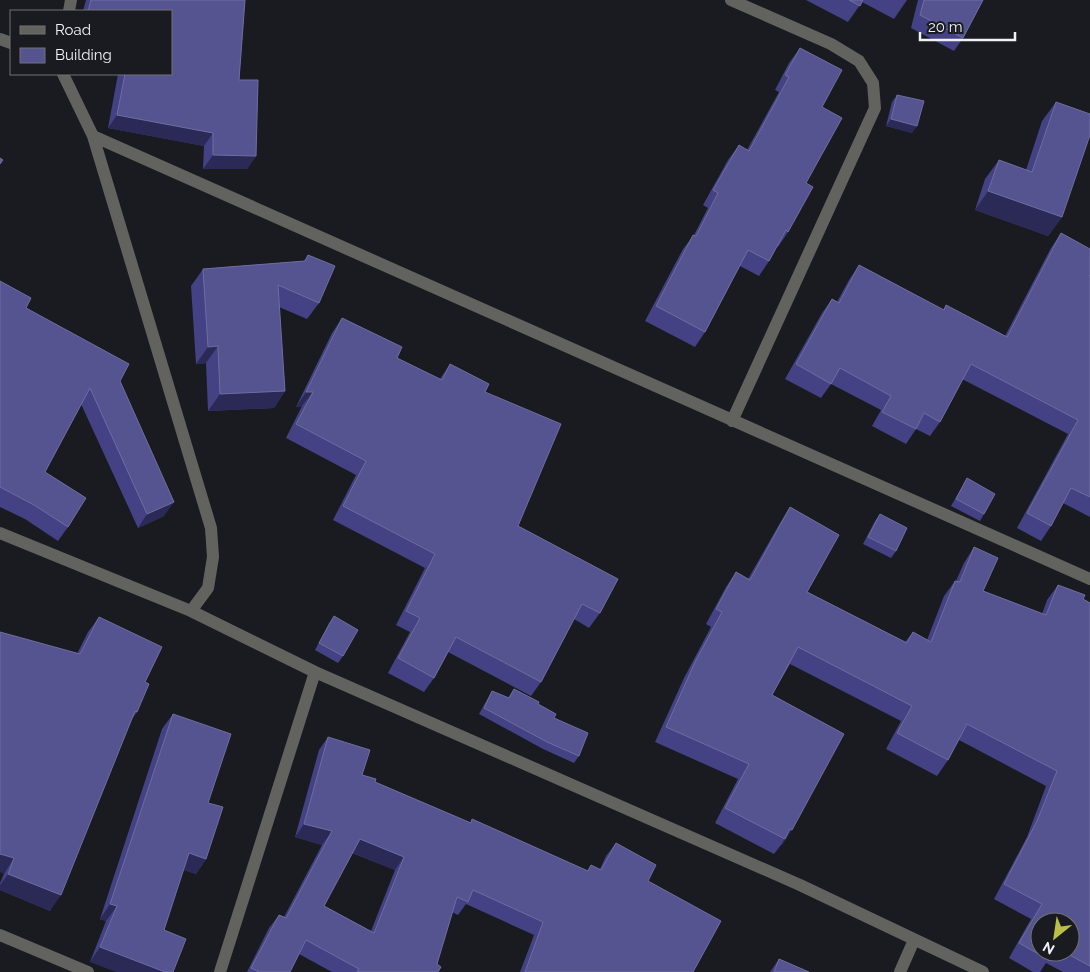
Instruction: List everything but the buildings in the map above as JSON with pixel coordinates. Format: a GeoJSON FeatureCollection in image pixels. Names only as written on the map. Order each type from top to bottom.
{"type":"FeatureCollection","features":[{"type":"Feature","properties":{"kind":"street"},"geometry":{"type":"LineString","coordinates":[[731,0],[831,44],[859,61],[873,82],[874,108],[732,421]]}},
{"type":"Feature","properties":{"kind":"street"},"geometry":{"type":"LineString","coordinates":[[63,75],[93,136],[211,528],[213,556],[208,588],[190,611]]}},
{"type":"Feature","properties":{"kind":"street"},"geometry":{"type":"LineString","coordinates":[[93,136],[1090,579]]}},
{"type":"Feature","properties":{"kind":"street"},"geometry":{"type":"LineString","coordinates":[[0,533],[190,611],[315,672],[800,885],[983,972]]}},
{"type":"Feature","properties":{"kind":"street"},"geometry":{"type":"LineString","coordinates":[[220,972],[315,672]]}},
{"type":"Feature","properties":{"kind":"street"},"geometry":{"type":"LineString","coordinates":[[0,935],[88,972]]}},
{"type":"Feature","properties":{"kind":"street"},"geometry":{"type":"LineString","coordinates":[[900,972],[914,940]]}}]}
